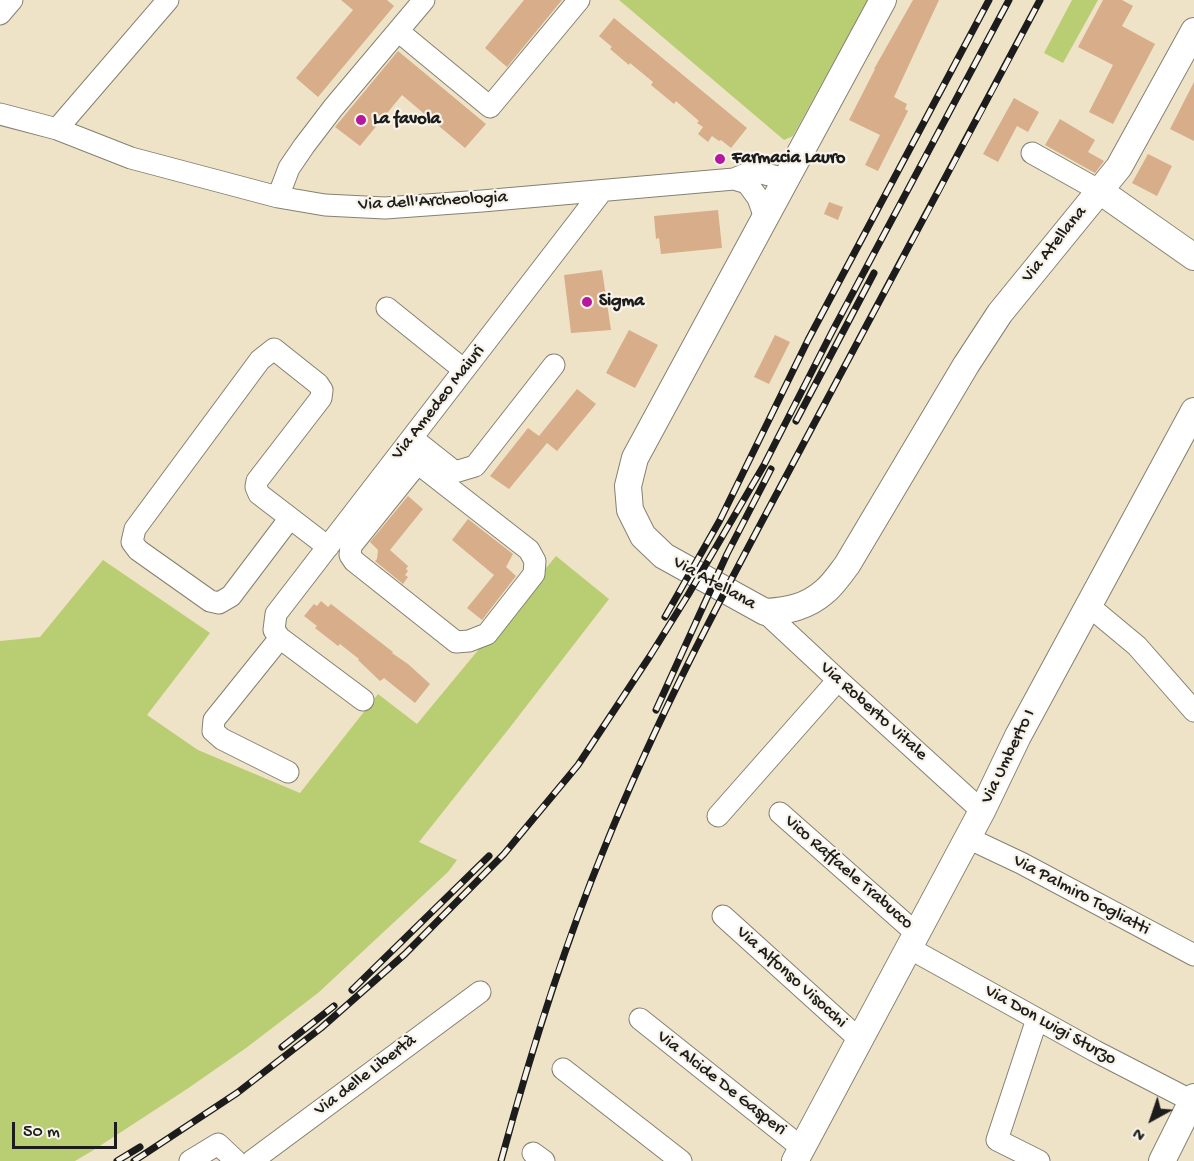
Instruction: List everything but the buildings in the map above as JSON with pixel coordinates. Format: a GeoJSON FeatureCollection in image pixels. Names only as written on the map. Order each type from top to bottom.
{"type":"FeatureCollection","features":[{"type":"Feature","properties":{"kind":"main road","name":"Via Atellana"},"geometry":{"type":"LineString","coordinates":[[883,0],[635,458],[628,486],[630,510],[643,536],[664,556],[754,606],[782,611],[801,607],[825,591],[846,565],[966,364],[1000,313],[1119,167],[1194,31]]}},
{"type":"Feature","properties":{"kind":"main road"},"geometry":{"type":"LineString","coordinates":[[1100,191],[1193,254]]}},
{"type":"Feature","properties":{"kind":"main road","name":"Via Umberto I"},"geometry":{"type":"LineString","coordinates":[[798,1155],[968,838],[1018,736],[1194,411]]}},
{"type":"Feature","properties":{"kind":"main road"},"geometry":{"type":"LineString","coordinates":[[1162,1161],[1191,1109]]}},
{"type":"Feature","properties":{"kind":"street"},"geometry":{"type":"LineString","coordinates":[[0,14],[12,0]]}},
{"type":"Feature","properties":{"kind":"street"},"geometry":{"type":"LineString","coordinates":[[57,129],[168,0]]}},
{"type":"Feature","properties":{"kind":"street"},"geometry":{"type":"LineString","coordinates":[[398,31],[490,107],[579,0]]}},
{"type":"Feature","properties":{"kind":"street"},"geometry":{"type":"LineString","coordinates":[[278,197],[290,168],[304,146],[398,31],[416,3]]}},
{"type":"Feature","properties":{"kind":"street","name":"Via dell'Archeologia"},"geometry":{"type":"LineString","coordinates":[[0,114],[57,129],[131,158],[278,197],[325,205],[385,208],[745,178],[761,186],[782,187]]}},
{"type":"Feature","properties":{"kind":"street"},"geometry":{"type":"LineString","coordinates":[[1032,153],[1100,191]]}},
{"type":"Feature","properties":{"kind":"street"},"geometry":{"type":"LineString","coordinates":[[765,218],[758,198],[745,178],[798,156]]}},
{"type":"Feature","properties":{"kind":"street","name":"Via Amedeo Maiuri"},"geometry":{"type":"LineString","coordinates":[[280,638],[274,630],[276,614],[328,547],[410,451],[464,370],[602,191]]}},
{"type":"Feature","properties":{"kind":"street"},"geometry":{"type":"LineString","coordinates":[[387,308],[464,370]]}},
{"type":"Feature","properties":{"kind":"street"},"geometry":{"type":"LineString","coordinates":[[290,518],[231,596],[219,603],[210,601],[138,550],[132,542],[135,529],[260,360],[274,349],[318,384],[322,390],[321,398],[257,481],[256,487],[259,494],[328,547]]}},
{"type":"Feature","properties":{"kind":"street"},"geometry":{"type":"LineString","coordinates":[[410,451],[455,472],[475,466],[554,365]]}},
{"type":"Feature","properties":{"kind":"street"},"geometry":{"type":"LineString","coordinates":[[410,451],[529,550],[536,561],[534,574],[488,634],[469,641],[456,642],[354,561],[350,555],[351,546],[410,451]]}},
{"type":"Feature","properties":{"kind":"street","name":"Via Roberto Vitale"},"geometry":{"type":"LineString","coordinates":[[754,606],[982,811]]}},
{"type":"Feature","properties":{"kind":"street"},"geometry":{"type":"LineString","coordinates":[[1089,606],[1137,646],[1194,711]]}},
{"type":"Feature","properties":{"kind":"street"},"geometry":{"type":"LineString","coordinates":[[288,771],[222,740],[213,731],[214,720],[280,638],[363,699]]}},
{"type":"Feature","properties":{"kind":"street"},"geometry":{"type":"LineString","coordinates":[[718,816],[838,680]]}},
{"type":"Feature","properties":{"kind":"street","name":"Vico Raffaele Trabucco"},"geometry":{"type":"LineString","coordinates":[[780,813],[913,941]]}},
{"type":"Feature","properties":{"kind":"street","name":"Via Palmiro Togliatti"},"geometry":{"type":"LineString","coordinates":[[968,838],[1021,863],[1194,955]]}},
{"type":"Feature","properties":{"kind":"street","name":"Via Alfonso Visocchi"},"geometry":{"type":"LineString","coordinates":[[723,916],[859,1039]]}},
{"type":"Feature","properties":{"kind":"street","name":"Via Don Luigi Sturzo"},"geometry":{"type":"LineString","coordinates":[[913,941],[1037,1019],[1191,1109]]}},
{"type":"Feature","properties":{"kind":"street","name":"Via delle Libertà"},"geometry":{"type":"LineString","coordinates":[[252,1161],[480,992]]}},
{"type":"Feature","properties":{"kind":"street"},"geometry":{"type":"LineString","coordinates":[[1037,1019],[997,1140],[1039,1161]]}},
{"type":"Feature","properties":{"kind":"street","name":"Via Alcide De Gasperi"},"geometry":{"type":"LineString","coordinates":[[640,1020],[798,1155]]}},
{"type":"Feature","properties":{"kind":"street"},"geometry":{"type":"LineString","coordinates":[[563,1069],[681,1161]]}},
{"type":"Feature","properties":{"kind":"street"},"geometry":{"type":"LineString","coordinates":[[190,1161],[218,1144],[236,1161]]}},
{"type":"Feature","properties":{"kind":"green space"},"geometry":{"type":"Polygon","coordinates":[[[619,0],[868,0],[793,136],[784,140],[619,0]]]}},
{"type":"Feature","properties":{"kind":"green space"},"geometry":{"type":"Polygon","coordinates":[[[1072,0],[1098,0],[1063,63],[1044,53],[1072,0]]]}},
{"type":"Feature","properties":{"kind":"green space"},"geometry":{"type":"Polygon","coordinates":[[[556,556],[609,599],[419,842],[457,860],[448,872],[318,993],[246,1048],[92,1151],[75,1161],[0,1161],[0,641],[40,637],[103,560],[210,633],[147,715],[198,750],[300,793],[378,694],[417,724],[556,556]]]}},
{"type":"Feature","properties":{"kind":"railway"},"geometry":{"type":"LineString","coordinates":[[665,617],[720,520],[808,340],[989,0]]}},
{"type":"Feature","properties":{"kind":"railway"},"geometry":{"type":"LineString","coordinates":[[134,1161],[237,1093],[321,1028],[405,954],[504,854],[578,765],[688,595],[764,465],[833,330],[1009,0]]}},
{"type":"Feature","properties":{"kind":"railway"},"geometry":{"type":"LineString","coordinates":[[501,1161],[535,1043],[574,926],[646,751],[741,561],[1040,0]]}},
{"type":"Feature","properties":{"kind":"railway"},"geometry":{"type":"LineString","coordinates":[[796,421],[874,273]]}},
{"type":"Feature","properties":{"kind":"railway"},"geometry":{"type":"LineString","coordinates":[[656,710],[727,554],[771,469]]}},
{"type":"Feature","properties":{"kind":"railway"},"geometry":{"type":"LineString","coordinates":[[352,990],[489,856]]}},
{"type":"Feature","properties":{"kind":"railway"},"geometry":{"type":"LineString","coordinates":[[282,1047],[334,1006]]}},
{"type":"Feature","properties":{"kind":"railway"},"geometry":{"type":"LineString","coordinates":[[117,1161],[140,1147]]}},
{"type":"Feature","properties":{"kind":"place","name":"La favola"},"geometry":{"type":"Point","coordinates":[361,120]}},
{"type":"Feature","properties":{"kind":"place","name":"Farmacia Lauro"},"geometry":{"type":"Point","coordinates":[720,159]}},
{"type":"Feature","properties":{"kind":"place","name":"Sigma"},"geometry":{"type":"Point","coordinates":[587,302]}}]}
